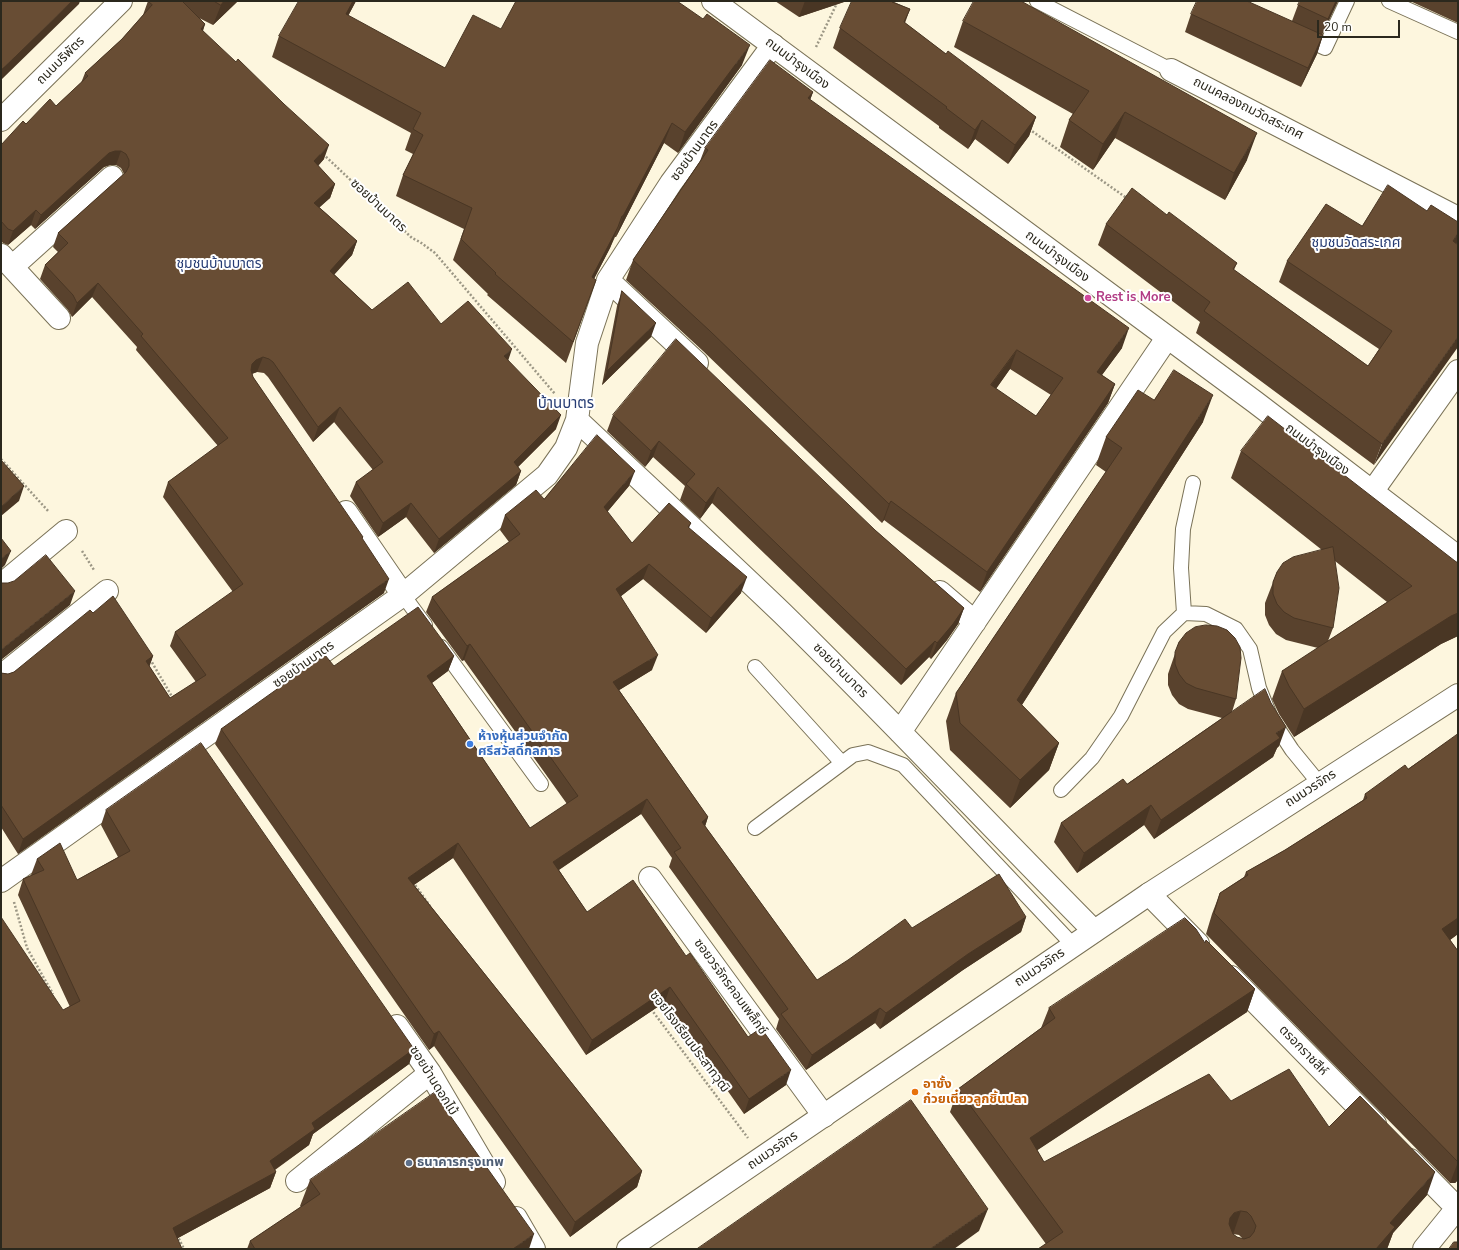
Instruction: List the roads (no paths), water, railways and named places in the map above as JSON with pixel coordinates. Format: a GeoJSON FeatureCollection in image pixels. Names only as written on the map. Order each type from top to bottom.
{"type":"FeatureCollection","features":[{"type":"Feature","properties":{"kind":"street","name":"ถนนบริพัตร"},"geometry":{"type":"LineString","coordinates":[[1,120],[121,1]]}},
{"type":"Feature","properties":{"kind":"street","name":"ถนนบำรุงเมือง"},"geometry":{"type":"LineString","coordinates":[[713,1],[1255,402],[1458,558]]}},
{"type":"Feature","properties":{"kind":"street","name":"ซอยบ้านบาตร"},"geometry":{"type":"LineString","coordinates":[[3,874],[203,748],[403,595],[547,475],[566,448],[577,420],[587,343],[608,280],[671,184],[773,45]]}},
{"type":"Feature","properties":{"kind":"street","name":"ถนนคลองถมวัดสระเกศ"},"geometry":{"type":"LineString","coordinates":[[1171,70],[1458,218]]}},
{"type":"Feature","properties":{"kind":"street"},"geometry":{"type":"LineString","coordinates":[[59,318],[6,261],[112,177]]}},
{"type":"Feature","properties":{"kind":"street"},"geometry":{"type":"LineString","coordinates":[[608,280],[711,377]]}},
{"type":"Feature","properties":{"kind":"street"},"geometry":{"type":"LineString","coordinates":[[900,732],[1167,338]]}},
{"type":"Feature","properties":{"kind":"street"},"geometry":{"type":"LineString","coordinates":[[1372,492],[1458,371]]}},
{"type":"Feature","properties":{"kind":"street","name":"ซอยบ้านบาตร"},"geometry":{"type":"LineString","coordinates":[[577,420],[782,614],[900,732],[1094,931]]}},
{"type":"Feature","properties":{"kind":"street"},"geometry":{"type":"LineString","coordinates":[[335,496],[403,595]]}},
{"type":"Feature","properties":{"kind":"street"},"geometry":{"type":"LineString","coordinates":[[1,585],[66,531]]}},
{"type":"Feature","properties":{"kind":"street"},"geometry":{"type":"LineString","coordinates":[[924,577],[975,622]]}},
{"type":"Feature","properties":{"kind":"street"},"geometry":{"type":"LineString","coordinates":[[1,676],[107,591]]}},
{"type":"Feature","properties":{"kind":"street","name":"ถนนวรจักร"},"geometry":{"type":"LineString","coordinates":[[628,1249],[1149,894],[1319,783],[1458,695]]}},
{"type":"Feature","properties":{"kind":"street","name":"ซอยวรจักรคอมเพล็กซ์"},"geometry":{"type":"LineString","coordinates":[[650,878],[824,1116]]}},
{"type":"Feature","properties":{"kind":"street","name":"ตรอกราชสีห์"},"geometry":{"type":"LineString","coordinates":[[1149,894],[1458,1208]]}},
{"type":"Feature","properties":{"kind":"street","name":"ซอยบ้านดอกไม้"},"geometry":{"type":"LineString","coordinates":[[384,1008],[430,1073],[534,1249]]}},
{"type":"Feature","properties":{"kind":"street"},"geometry":{"type":"LineString","coordinates":[[297,1181],[430,1073]]}},
{"type":"Feature","properties":{"kind":"street"},"geometry":{"type":"LineString","coordinates":[[1424,1249],[1458,1208]]}},
{"type":"Feature","properties":{"kind":"lane","name":"ถนนคลองถมวัดสระเกศ"},"geometry":{"type":"LineString","coordinates":[[1037,1],[1171,70]]}},
{"type":"Feature","properties":{"kind":"lane"},"geometry":{"type":"LineString","coordinates":[[1293,34],[1325,48],[1347,1]]}},
{"type":"Feature","properties":{"kind":"lane"},"geometry":{"type":"LineString","coordinates":[[1389,1],[1458,32]]}},
{"type":"Feature","properties":{"kind":"lane"},"geometry":{"type":"LineString","coordinates":[[1184,613],[1181,568],[1183,529],[1193,483]]}},
{"type":"Feature","properties":{"kind":"lane"},"geometry":{"type":"LineString","coordinates":[[403,595],[541,784]]}},
{"type":"Feature","properties":{"kind":"lane"},"geometry":{"type":"LineString","coordinates":[[1061,790],[1092,758],[1122,716],[1164,632],[1184,613],[1206,614],[1236,629],[1250,649],[1259,688],[1271,718],[1292,750],[1319,783]]}},
{"type":"Feature","properties":{"kind":"lane"},"geometry":{"type":"LineString","coordinates":[[755,667],[842,763]]}},
{"type":"Feature","properties":{"kind":"lane"},"geometry":{"type":"LineString","coordinates":[[755,828],[842,763],[854,755],[868,752],[903,765],[1073,945]]}},
{"type":"Feature","properties":{"kind":"place","name":"Rest is More"},"geometry":{"type":"Point","coordinates":[1088,298]}},
{"type":"Feature","properties":{"kind":"place","name":"ห้างหุ้นส่วนจำกัด ศรีสวัสดิ์กลการ"},"geometry":{"type":"Point","coordinates":[470,744]}},
{"type":"Feature","properties":{"kind":"place","name":"อาซั้ง ก๋วยเตี๋ยวลูกชิ้นปลา"},"geometry":{"type":"Point","coordinates":[915,1092]}},
{"type":"Feature","properties":{"kind":"place","name":"ธนาคารกรุงเทพ"},"geometry":{"type":"Point","coordinates":[409,1163]}},
{"type":"Feature","properties":{"kind":"district","name":"ชุมชนวัดสระเกศ"},"geometry":{"type":"Point","coordinates":[1356,244]}},
{"type":"Feature","properties":{"kind":"district","name":"ชุมชนบ้านบาตร"},"geometry":{"type":"Point","coordinates":[219,265]}},
{"type":"Feature","properties":{"kind":"district","name":"บ้านบาตร"},"geometry":{"type":"Point","coordinates":[566,404]}}]}
